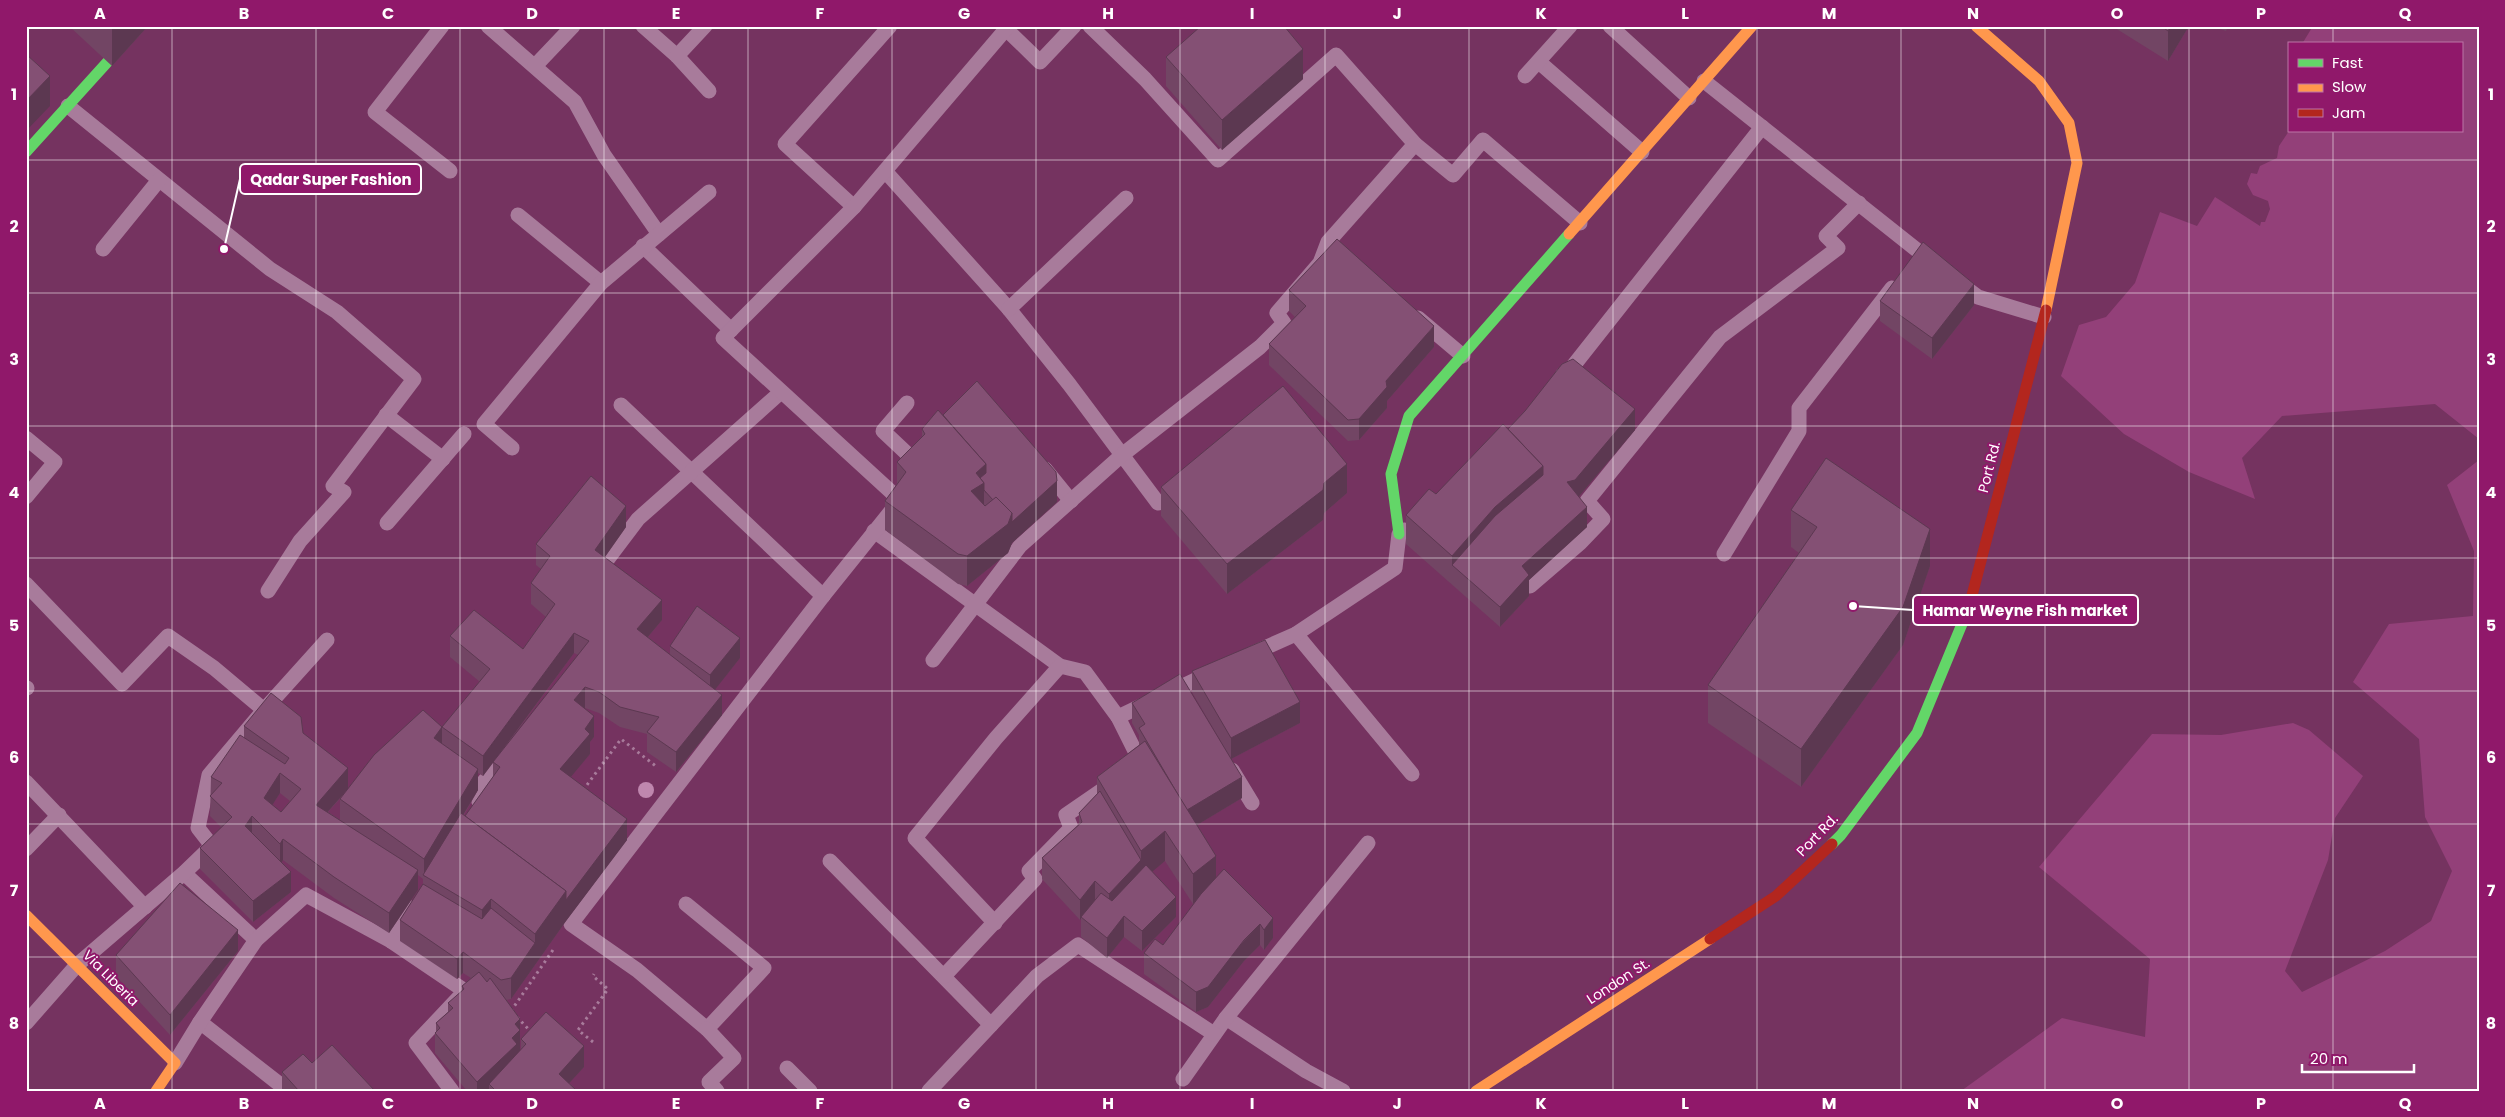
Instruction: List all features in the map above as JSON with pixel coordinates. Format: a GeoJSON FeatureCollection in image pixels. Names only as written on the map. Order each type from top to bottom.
{"type":"FeatureCollection","features":[{"type":"Feature","properties":{"kind":"main road"},"geometry":{"type":"LineString","coordinates":[[26,152],[64,103],[140,26]]}},
{"type":"Feature","properties":{"kind":"main road"},"geometry":{"type":"LineString","coordinates":[[1399,534],[1391,474],[1409,416],[1752,26]]}},
{"type":"Feature","properties":{"kind":"main road","name":"Port Rd."},"geometry":{"type":"LineString","coordinates":[[1776,896],[1841,835],[1917,733],[1968,612],[2044,317],[2077,163],[2069,123],[2039,81],[1976,26]]}},
{"type":"Feature","properties":{"kind":"main road","name":"London St."},"geometry":{"type":"LineString","coordinates":[[1476,1091],[1776,896]]}},
{"type":"Feature","properties":{"kind":"main road","name":"Via Liberia"},"geometry":{"type":"LineString","coordinates":[[26,915],[175,1063]]}},
{"type":"Feature","properties":{"kind":"main road"},"geometry":{"type":"LineString","coordinates":[[156,1091],[175,1063]]}},
{"type":"Feature","properties":{"kind":"lane"},"geometry":{"type":"LineString","coordinates":[[442,26],[374,112],[450,170]]}},
{"type":"Feature","properties":{"kind":"lane"},"geometry":{"type":"LineString","coordinates":[[488,26],[576,102],[604,155],[659,234]]}},
{"type":"Feature","properties":{"kind":"lane"},"geometry":{"type":"LineString","coordinates":[[535,66],[573,26]]}},
{"type":"Feature","properties":{"kind":"lane"},"geometry":{"type":"LineString","coordinates":[[643,26],[677,56],[709,90]]}},
{"type":"Feature","properties":{"kind":"lane"},"geometry":{"type":"LineString","coordinates":[[677,56],[706,26]]}},
{"type":"Feature","properties":{"kind":"lane"},"geometry":{"type":"LineString","coordinates":[[854,207],[785,144],[890,26]]}},
{"type":"Feature","properties":{"kind":"lane"},"geometry":{"type":"LineString","coordinates":[[717,1091],[709,1082],[734,1058],[707,1029],[637,970],[572,924],[823,596],[900,500],[891,494],[723,338],[854,207],[1005,28],[1040,62],[1074,26]]}},
{"type":"Feature","properties":{"kind":"lane"},"geometry":{"type":"LineString","coordinates":[[1090,26],[1145,80],[1218,160],[1336,55],[1415,144],[1452,174],[1483,140],[1580,223]]}},
{"type":"Feature","properties":{"kind":"lane"},"geometry":{"type":"LineString","coordinates":[[1525,76],[1570,26]]}},
{"type":"Feature","properties":{"kind":"lane"},"geometry":{"type":"LineString","coordinates":[[1610,26],[1689,98]]}},
{"type":"Feature","properties":{"kind":"lane"},"geometry":{"type":"LineString","coordinates":[[1539,62],[1642,152]]}},
{"type":"Feature","properties":{"kind":"lane"},"geometry":{"type":"LineString","coordinates":[[1704,81],[1978,297],[2044,317]]}},
{"type":"Feature","properties":{"kind":"lane"},"geometry":{"type":"LineString","coordinates":[[64,103],[270,270],[337,312],[414,379],[333,486],[344,492],[300,541],[268,591]]}},
{"type":"Feature","properties":{"kind":"lane"},"geometry":{"type":"LineString","coordinates":[[1552,380],[1570,370],[1762,127]]}},
{"type":"Feature","properties":{"kind":"lane"},"geometry":{"type":"LineString","coordinates":[[933,660],[975,602],[1020,546],[1122,455],[1260,348],[1284,323],[1278,313],[1320,263],[1328,242],[1415,144]]}},
{"type":"Feature","properties":{"kind":"lane"},"geometry":{"type":"LineString","coordinates":[[885,171],[1009,309],[1158,503]]}},
{"type":"Feature","properties":{"kind":"lane"},"geometry":{"type":"LineString","coordinates":[[103,249],[159,180]]}},
{"type":"Feature","properties":{"kind":"lane"},"geometry":{"type":"LineString","coordinates":[[512,448],[484,424],[601,282],[709,192]]}},
{"type":"Feature","properties":{"kind":"lane"},"geometry":{"type":"LineString","coordinates":[[1009,309],[1126,198]]}},
{"type":"Feature","properties":{"kind":"lane"},"geometry":{"type":"LineString","coordinates":[[1530,586],[1580,543],[1603,519],[1586,501],[1720,337],[1838,248],[1826,236],[1859,203]]}},
{"type":"Feature","properties":{"kind":"lane"},"geometry":{"type":"LineString","coordinates":[[518,215],[601,282]]}},
{"type":"Feature","properties":{"kind":"lane"},"geometry":{"type":"LineString","coordinates":[[1328,242],[1343,254]]}},
{"type":"Feature","properties":{"kind":"lane"},"geometry":{"type":"LineString","coordinates":[[644,246],[731,330]]}},
{"type":"Feature","properties":{"kind":"lane"},"geometry":{"type":"LineString","coordinates":[[1724,554],[1799,431],[1799,408],[1920,252]]}},
{"type":"Feature","properties":{"kind":"lane"},"geometry":{"type":"LineString","coordinates":[[1410,311],[1463,356]]}},
{"type":"Feature","properties":{"kind":"lane"},"geometry":{"type":"LineString","coordinates":[[1570,370],[1585,382]]}},
{"type":"Feature","properties":{"kind":"lane"},"geometry":{"type":"LineString","coordinates":[[604,564],[638,519],[781,392]]}},
{"type":"Feature","properties":{"kind":"lane"},"geometry":{"type":"LineString","coordinates":[[891,494],[917,463],[884,431],[907,403]]}},
{"type":"Feature","properties":{"kind":"lane"},"geometry":{"type":"LineString","coordinates":[[621,404],[823,596]]}},
{"type":"Feature","properties":{"kind":"lane"},"geometry":{"type":"LineString","coordinates":[[386,415],[443,459]]}},
{"type":"Feature","properties":{"kind":"lane"},"geometry":{"type":"LineString","coordinates":[[1630,418],[1645,430]]}},
{"type":"Feature","properties":{"kind":"lane"},"geometry":{"type":"LineString","coordinates":[[387,523],[464,434]]}},
{"type":"Feature","properties":{"kind":"lane"},"geometry":{"type":"LineString","coordinates":[[26,438],[55,462],[26,497]]}},
{"type":"Feature","properties":{"kind":"lane"},"geometry":{"type":"LineString","coordinates":[[1036,458],[1071,501]]}},
{"type":"Feature","properties":{"kind":"lane"},"geometry":{"type":"LineString","coordinates":[[1118,716],[1296,634],[1395,568],[1399,534],[1413,522]]}},
{"type":"Feature","properties":{"kind":"lane"},"geometry":{"type":"LineString","coordinates":[[874,531],[975,602],[1060,666],[1085,672],[1118,716],[1141,763],[1066,815],[1071,828],[1029,871],[1035,879],[944,976]]}},
{"type":"Feature","properties":{"kind":"lane"},"geometry":{"type":"LineString","coordinates":[[26,584],[122,684],[168,636],[214,668],[264,710]]}},
{"type":"Feature","properties":{"kind":"lane"},"geometry":{"type":"LineString","coordinates":[[1296,634],[1412,774]]}},
{"type":"Feature","properties":{"kind":"lane"},"geometry":{"type":"LineString","coordinates":[[26,1022],[77,965],[184,873],[212,846],[198,828],[209,776],[264,710],[328,640]]}},
{"type":"Feature","properties":{"kind":"lane"},"geometry":{"type":"LineString","coordinates":[[995,923],[915,838],[996,738],[1060,666]]}},
{"type":"Feature","properties":{"kind":"lane"},"geometry":{"type":"LineString","coordinates":[[1182,686],[1192,703]]}},
{"type":"Feature","properties":{"kind":"lane"},"geometry":{"type":"LineString","coordinates":[[482,784],[514,746]]}},
{"type":"Feature","properties":{"kind":"lane"},"geometry":{"type":"LineString","coordinates":[[1222,753],[1252,803]]}},
{"type":"Feature","properties":{"kind":"lane"},"geometry":{"type":"LineString","coordinates":[[467,774],[488,788],[472,813]]}},
{"type":"Feature","properties":{"kind":"lane"},"geometry":{"type":"LineString","coordinates":[[26,782],[145,907]]}},
{"type":"Feature","properties":{"kind":"lane"},"geometry":{"type":"LineString","coordinates":[[26,849],[59,815]]}},
{"type":"Feature","properties":{"kind":"lane"},"geometry":{"type":"LineString","coordinates":[[1182,1079],[1226,1018],[1368,843]]}},
{"type":"Feature","properties":{"kind":"lane"},"geometry":{"type":"LineString","coordinates":[[830,861],[991,1025]]}},
{"type":"Feature","properties":{"kind":"lane"},"geometry":{"type":"LineString","coordinates":[[184,873],[256,940]]}},
{"type":"Feature","properties":{"kind":"lane"},"geometry":{"type":"LineString","coordinates":[[175,1063],[200,1022],[256,940],[306,895],[391,940],[465,991],[416,1043],[452,1091]]}},
{"type":"Feature","properties":{"kind":"lane"},"geometry":{"type":"LineString","coordinates":[[391,940],[420,895]]}},
{"type":"Feature","properties":{"kind":"lane"},"geometry":{"type":"LineString","coordinates":[[686,904],[764,968],[707,1029]]}},
{"type":"Feature","properties":{"kind":"lane"},"geometry":{"type":"LineString","coordinates":[[929,1091],[1037,976],[1078,945],[1214,1034]]}},
{"type":"Feature","properties":{"kind":"lane"},"geometry":{"type":"LineString","coordinates":[[1226,1018],[1306,1071],[1343,1091]]}},
{"type":"Feature","properties":{"kind":"lane"},"geometry":{"type":"LineString","coordinates":[[200,1022],[278,1083]]}},
{"type":"Feature","properties":{"kind":"lane"},"geometry":{"type":"LineString","coordinates":[[787,1068],[810,1091]]}},
{"type":"Feature","properties":{"kind":"path"},"geometry":{"type":"LineString","coordinates":[[591,794],[584,789],[620,740],[679,784]]}},
{"type":"Feature","properties":{"kind":"path"},"geometry":{"type":"LineString","coordinates":[[535,1036],[510,1010],[572,924]]}},
{"type":"Feature","properties":{"kind":"path"},"geometry":{"type":"LineString","coordinates":[[593,1042],[578,1030],[608,989],[593,976],[609,951]]}},
{"type":"Feature","properties":{"kind":"shaded area"},"geometry":{"type":"Polygon","coordinates":[[[2313,26],[2479,26],[2479,439],[2435,404],[2282,416],[2242,458],[2255,499],[2189,472],[2124,434],[2061,376],[2079,325],[2106,317],[2135,283],[2160,212],[2197,226],[2215,197],[2260,226],[2261,222],[2265,222],[2270,209],[2268,201],[2253,195],[2247,184],[2251,173],[2257,174],[2260,166],[2277,158],[2279,146],[2288,132],[2462,132],[2462,42],[2303,42],[2313,26]]]}},
{"type":"Feature","properties":{"kind":"shaded area"},"geometry":{"type":"Polygon","coordinates":[[[2479,460],[2479,1091],[1961,1091],[2062,1018],[2145,1037],[2150,959],[2039,867],[2152,734],[2221,735],[2293,723],[2309,730],[2363,776],[2335,818],[2328,860],[2285,971],[2302,992],[2385,951],[2431,921],[2452,871],[2425,817],[2419,739],[2353,682],[2389,624],[2473,616],[2474,551],[2447,485],[2479,460]]]}},
{"type":"Feature","properties":{"kind":"building"},"geometry":{"type":"Polygon","coordinates":[[[1201,26],[1284,26],[1303,49],[1222,120],[1166,57],[1201,26]]]}},
{"type":"Feature","properties":{"kind":"building"},"geometry":{"type":"Polygon","coordinates":[[[2161,26],[2171,26],[2168,31],[2161,26]]]}},
{"type":"Feature","properties":{"kind":"building"},"geometry":{"type":"Polygon","coordinates":[[[26,54],[50,76],[26,101],[26,54]]]}},
{"type":"Feature","properties":{"kind":"building"},"geometry":{"type":"Polygon","coordinates":[[[1337,239],[1434,326],[1386,381],[1387,387],[1359,419],[1348,420],[1269,344],[1306,306],[1289,290],[1337,239]]]}},
{"type":"Feature","properties":{"kind":"building"},"geometry":{"type":"Polygon","coordinates":[[[1923,242],[1974,284],[1932,338],[1880,301],[1923,242]]]}},
{"type":"Feature","properties":{"kind":"building"},"geometry":{"type":"Polygon","coordinates":[[[1573,359],[1635,409],[1575,480],[1567,482],[1587,507],[1522,566],[1529,575],[1500,607],[1452,565],[1495,516],[1543,475],[1543,466],[1508,429],[1525,411],[1562,364],[1573,359]]]}},
{"type":"Feature","properties":{"kind":"building"},"geometry":{"type":"Polygon","coordinates":[[[977,381],[1056,472],[1057,481],[1012,522],[1012,513],[996,497],[993,500],[984,490],[984,483],[980,478],[986,473],[986,464],[943,415],[977,381]]]}},
{"type":"Feature","properties":{"kind":"building"},"geometry":{"type":"Polygon","coordinates":[[[1283,386],[1347,464],[1324,483],[1323,490],[1227,564],[1161,487],[1283,386]]]}},
{"type":"Feature","properties":{"kind":"building"},"geometry":{"type":"Polygon","coordinates":[[[938,410],[986,464],[976,473],[984,483],[971,491],[985,506],[996,497],[1012,513],[1008,524],[967,556],[958,554],[885,501],[906,472],[897,462],[925,434],[922,429],[938,410]]]}},
{"type":"Feature","properties":{"kind":"building"},"geometry":{"type":"Polygon","coordinates":[[[1503,424],[1543,466],[1495,507],[1452,556],[1406,515],[1429,489],[1436,494],[1503,424]]]}},
{"type":"Feature","properties":{"kind":"building"},"geometry":{"type":"Polygon","coordinates":[[[1826,458],[1930,529],[1903,607],[1801,749],[1708,685],[1817,527],[1791,510],[1826,458]]]}},
{"type":"Feature","properties":{"kind":"building"},"geometry":{"type":"Polygon","coordinates":[[[591,476],[626,506],[595,550],[662,600],[637,629],[722,695],[676,752],[647,732],[659,717],[620,707],[599,692],[585,687],[574,700],[594,716],[585,729],[590,734],[560,769],[627,819],[566,900],[566,891],[465,816],[500,767],[493,762],[589,641],[574,633],[483,756],[442,727],[490,669],[450,636],[474,610],[523,649],[555,604],[531,583],[550,556],[536,544],[591,476]]]}},
{"type":"Feature","properties":{"kind":"building"},"geometry":{"type":"Polygon","coordinates":[[[697,606],[740,638],[710,675],[670,646],[697,606]]]}},
{"type":"Feature","properties":{"kind":"building"},"geometry":{"type":"Polygon","coordinates":[[[1265,640],[1300,702],[1231,738],[1192,671],[1265,640]]]}},
{"type":"Feature","properties":{"kind":"building"},"geometry":{"type":"Polygon","coordinates":[[[1180,674],[1242,777],[1187,810],[1139,728],[1145,724],[1132,703],[1180,674]]]}},
{"type":"Feature","properties":{"kind":"building"},"geometry":{"type":"Polygon","coordinates":[[[271,693],[301,717],[303,733],[348,768],[316,805],[418,870],[389,913],[334,877],[283,839],[280,844],[252,816],[245,826],[291,872],[253,901],[200,848],[232,817],[210,796],[222,783],[211,777],[240,735],[285,764],[289,758],[244,726],[271,693]],[[280,773],[264,798],[281,812],[301,789],[280,773]]]}},
{"type":"Feature","properties":{"kind":"building"},"geometry":{"type":"Polygon","coordinates":[[[423,710],[442,727],[434,738],[478,769],[424,859],[340,799],[374,755],[423,710]]]}},
{"type":"Feature","properties":{"kind":"building"},"geometry":{"type":"Polygon","coordinates":[[[1145,741],[1216,856],[1193,874],[1165,831],[1141,851],[1097,777],[1145,741]]]}},
{"type":"Feature","properties":{"kind":"building"},"geometry":{"type":"Polygon","coordinates":[[[1100,791],[1141,860],[1109,894],[1095,881],[1080,900],[1042,858],[1082,822],[1079,813],[1100,791]]]}},
{"type":"Feature","properties":{"kind":"building"},"geometry":{"type":"Polygon","coordinates":[[[461,813],[566,891],[535,934],[491,899],[482,910],[423,875],[461,813]]]}},
{"type":"Feature","properties":{"kind":"building"},"geometry":{"type":"Polygon","coordinates":[[[1146,865],[1176,897],[1142,931],[1124,916],[1107,938],[1081,917],[1101,893],[1112,901],[1146,865]]]}},
{"type":"Feature","properties":{"kind":"building"},"geometry":{"type":"Polygon","coordinates":[[[1224,869],[1273,918],[1264,930],[1260,924],[1244,940],[1208,987],[1196,992],[1144,953],[1155,939],[1163,945],[1201,894],[1224,869]]]}},
{"type":"Feature","properties":{"kind":"building"},"geometry":{"type":"Polygon","coordinates":[[[180,883],[238,930],[170,1015],[116,955],[180,883]]]}},
{"type":"Feature","properties":{"kind":"building"},"geometry":{"type":"Polygon","coordinates":[[[423,884],[482,919],[491,908],[535,943],[511,978],[501,980],[463,952],[457,959],[400,920],[423,884]]]}},
{"type":"Feature","properties":{"kind":"building"},"geometry":{"type":"Polygon","coordinates":[[[479,972],[487,982],[490,978],[520,1019],[515,1024],[520,1030],[512,1038],[517,1044],[477,1082],[435,1033],[440,1028],[436,1023],[453,1008],[448,1003],[464,989],[462,986],[479,972]]]}},
{"type":"Feature","properties":{"kind":"building"},"geometry":{"type":"Polygon","coordinates":[[[546,1012],[584,1046],[559,1074],[577,1091],[496,1091],[489,1084],[526,1044],[521,1039],[546,1012]]]}},
{"type":"Feature","properties":{"kind":"building"},"geometry":{"type":"Polygon","coordinates":[[[332,1045],[375,1091],[299,1091],[282,1072],[303,1054],[312,1063],[332,1045]]]}},
{"type":"Feature","properties":{"kind":"traffic: fast"},"geometry":{"type":"LineString","coordinates":[[26,152],[140,26]]}},
{"type":"Feature","properties":{"kind":"traffic: fast"},"geometry":{"type":"LineString","coordinates":[[1399,534],[1391,474],[1409,416],[1569,234]]}},
{"type":"Feature","properties":{"kind":"traffic: fast"},"geometry":{"type":"LineString","coordinates":[[1832,844],[1841,835],[1917,733],[1969,607]]}},
{"type":"Feature","properties":{"kind":"traffic: slow"},"geometry":{"type":"LineString","coordinates":[[1569,234],[1752,26]]}},
{"type":"Feature","properties":{"kind":"traffic: slow"},"geometry":{"type":"LineString","coordinates":[[1976,26],[2039,81],[2069,123],[2077,163],[2046,310]]}},
{"type":"Feature","properties":{"kind":"traffic: slow"},"geometry":{"type":"LineString","coordinates":[[26,915],[175,1063],[156,1091]]}},
{"type":"Feature","properties":{"kind":"traffic: slow"},"geometry":{"type":"LineString","coordinates":[[1476,1091],[1710,939]]}},
{"type":"Feature","properties":{"kind":"traffic: jam"},"geometry":{"type":"LineString","coordinates":[[1969,607],[2046,310]]}},
{"type":"Feature","properties":{"kind":"traffic: jam"},"geometry":{"type":"LineString","coordinates":[[1710,939],[1776,896],[1832,844]]}},
{"type":"Feature","properties":{"kind":"place","name":"Qadar Super Fashion"},"geometry":{"type":"Point","coordinates":[224,249]}},
{"type":"Feature","properties":{"kind":"place","name":"Hamar Weyne Fish market"},"geometry":{"type":"Point","coordinates":[1853,606]}}]}
